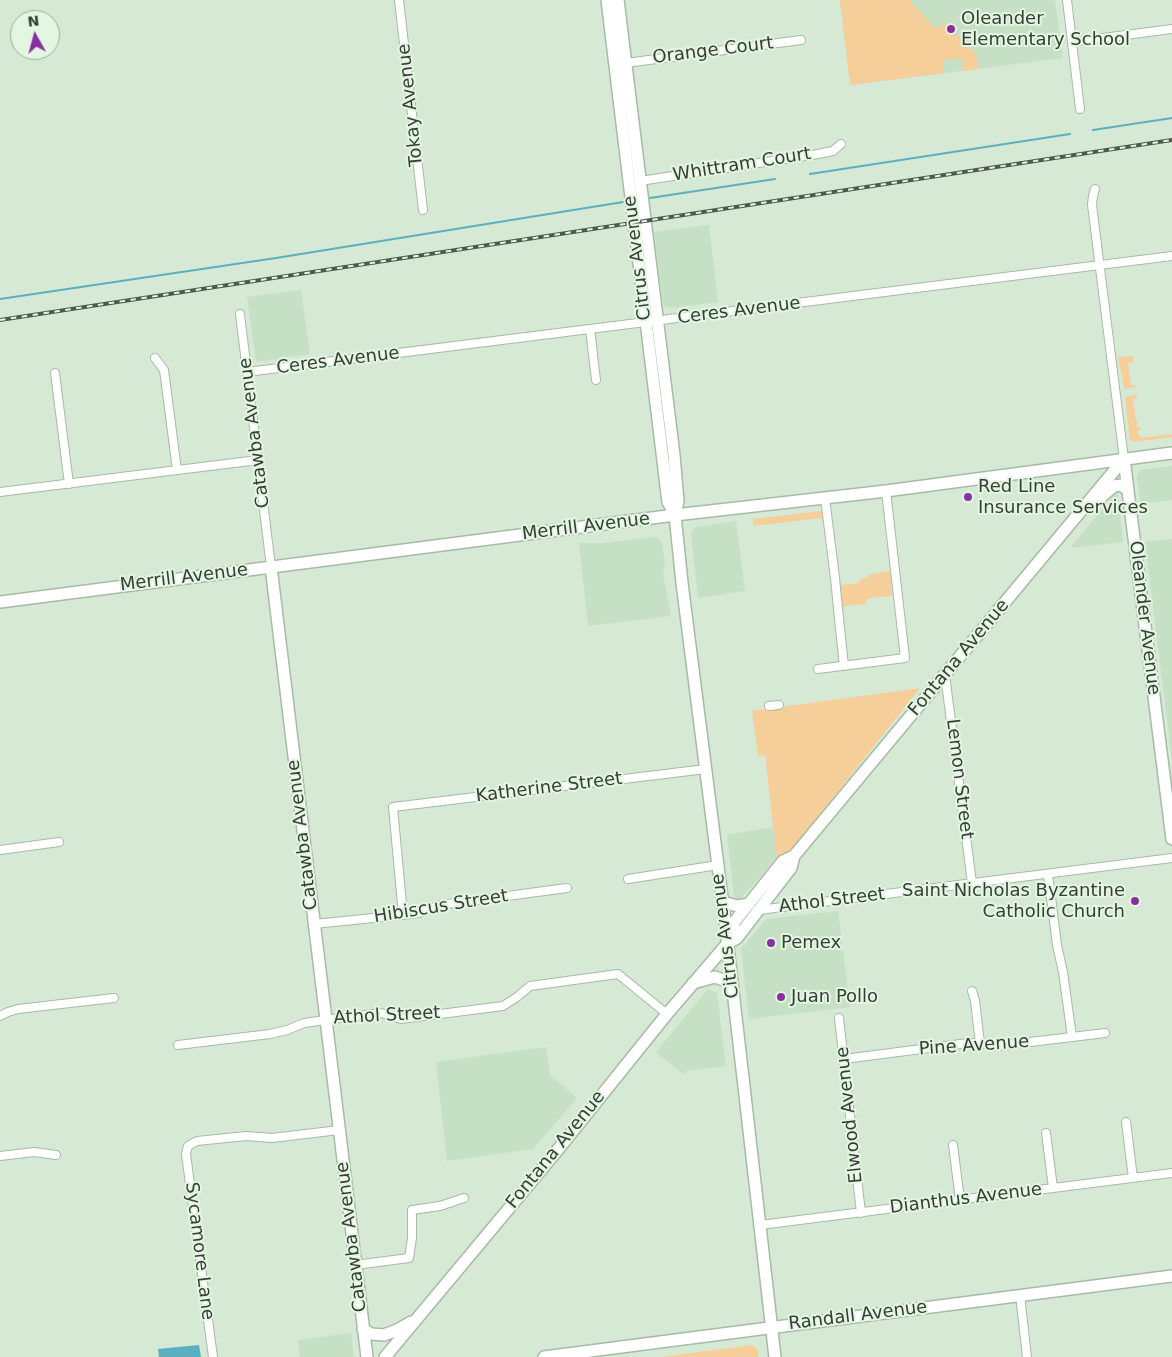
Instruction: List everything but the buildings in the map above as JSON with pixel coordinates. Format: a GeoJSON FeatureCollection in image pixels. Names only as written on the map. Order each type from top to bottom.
{"type":"FeatureCollection","features":[{"type":"Feature","properties":{"kind":"main road","name":"Citrus Avenue"},"geometry":{"type":"LineString","coordinates":[[607,0],[637,200],[651,322],[674,454],[678,501],[675,515],[682,583],[718,865],[775,1357]]}},
{"type":"Feature","properties":{"kind":"main road","name":"Citrus Avenue"},"geometry":{"type":"LineString","coordinates":[[618,0],[640,181],[637,200]]}},
{"type":"Feature","properties":{"kind":"main road","name":"Merrill Avenue"},"geometry":{"type":"LineString","coordinates":[[0,602],[675,515],[886,491],[1172,453]]}},
{"type":"Feature","properties":{"kind":"main road","name":"Oleander Avenue"},"geometry":{"type":"LineString","coordinates":[[1124,459],[1172,839]]}},
{"type":"Feature","properties":{"kind":"main road","name":"Fontana Avenue"},"geometry":{"type":"LineString","coordinates":[[727,944],[735,921],[783,861],[794,856],[1124,459]]}},
{"type":"Feature","properties":{"kind":"main road"},"geometry":{"type":"LineString","coordinates":[[1085,507],[1094,504],[1114,486],[1121,486],[1128,490]]}},
{"type":"Feature","properties":{"kind":"main road","name":"Catawba Avenue"},"geometry":{"type":"LineString","coordinates":[[271,567],[367,1357]]}},
{"type":"Feature","properties":{"kind":"main road","name":"Fontana Avenue"},"geometry":{"type":"LineString","coordinates":[[385,1357],[556,1152],[667,1014],[727,944],[737,938],[791,868],[794,856]]}},
{"type":"Feature","properties":{"kind":"main road"},"geometry":{"type":"LineString","coordinates":[[722,902],[738,906],[749,904]]}},
{"type":"Feature","properties":{"kind":"main road"},"geometry":{"type":"LineString","coordinates":[[693,984],[715,978],[732,983]]}},
{"type":"Feature","properties":{"kind":"main road","name":"Randall Avenue"},"geometry":{"type":"LineString","coordinates":[[544,1357],[1172,1276]]}},
{"type":"Feature","properties":{"kind":"main road"},"geometry":{"type":"LineString","coordinates":[[363,1329],[371,1334],[384,1335],[417,1319]]}},
{"type":"Feature","properties":{"kind":"street","name":"Tokay Avenue"},"geometry":{"type":"LineString","coordinates":[[400,0],[423,210]]}},
{"type":"Feature","properties":{"kind":"street"},"geometry":{"type":"LineString","coordinates":[[1067,0],[1080,109]]}},
{"type":"Feature","properties":{"kind":"street"},"geometry":{"type":"LineString","coordinates":[[1072,42],[1172,29]]}},
{"type":"Feature","properties":{"kind":"street","name":"Orange Court"},"geometry":{"type":"LineString","coordinates":[[626,63],[801,40]]}},
{"type":"Feature","properties":{"kind":"street","name":"Whittram Court"},"geometry":{"type":"LineString","coordinates":[[640,181],[818,154],[834,151],[841,144]]}},
{"type":"Feature","properties":{"kind":"street","name":"Oleander Avenue"},"geometry":{"type":"LineString","coordinates":[[1095,189],[1092,205],[1124,459]]}},
{"type":"Feature","properties":{"kind":"street","name":"Ceres Avenue"},"geometry":{"type":"LineString","coordinates":[[247,372],[1172,256]]}},
{"type":"Feature","properties":{"kind":"street","name":"Catawba Avenue"},"geometry":{"type":"LineString","coordinates":[[240,314],[271,567]]}},
{"type":"Feature","properties":{"kind":"street"},"geometry":{"type":"LineString","coordinates":[[590,329],[596,380]]}},
{"type":"Feature","properties":{"kind":"street"},"geometry":{"type":"LineString","coordinates":[[155,358],[164,370],[177,470]]}},
{"type":"Feature","properties":{"kind":"street"},"geometry":{"type":"LineString","coordinates":[[55,373],[69,484]]}},
{"type":"Feature","properties":{"kind":"street"},"geometry":{"type":"LineString","coordinates":[[0,492],[258,460]]}},
{"type":"Feature","properties":{"kind":"street"},"geometry":{"type":"LineString","coordinates":[[818,670],[905,658],[886,491]]}},
{"type":"Feature","properties":{"kind":"street"},"geometry":{"type":"LineString","coordinates":[[825,498],[844,666]]}},
{"type":"Feature","properties":{"kind":"street","name":"Lemon Street"},"geometry":{"type":"LineString","coordinates":[[945,675],[972,883]]}},
{"type":"Feature","properties":{"kind":"street"},"geometry":{"type":"LineString","coordinates":[[769,706],[779,705]]}},
{"type":"Feature","properties":{"kind":"street","name":"Katherine Street"},"geometry":{"type":"LineString","coordinates":[[403,915],[392,807],[706,769]]}},
{"type":"Feature","properties":{"kind":"street"},"geometry":{"type":"LineString","coordinates":[[0,850],[58,842]]}},
{"type":"Feature","properties":{"kind":"street","name":"Athol Street"},"geometry":{"type":"LineString","coordinates":[[759,910],[1172,858]]}},
{"type":"Feature","properties":{"kind":"street"},"geometry":{"type":"LineString","coordinates":[[628,878],[718,865]]}},
{"type":"Feature","properties":{"kind":"street"},"geometry":{"type":"LineString","coordinates":[[1048,874],[1072,1037]]}},
{"type":"Feature","properties":{"kind":"street","name":"Hibiscus Street"},"geometry":{"type":"LineString","coordinates":[[314,924],[419,913],[440,904],[567,888]]}},
{"type":"Feature","properties":{"kind":"street","name":"Athol Street"},"geometry":{"type":"LineString","coordinates":[[178,1045],[270,1034],[304,1023],[381,1013],[401,1019],[503,1006],[530,986],[618,974],[667,1014]]}},
{"type":"Feature","properties":{"kind":"street"},"geometry":{"type":"LineString","coordinates":[[972,991],[980,1043]]}},
{"type":"Feature","properties":{"kind":"street"},"geometry":{"type":"LineString","coordinates":[[0,1016],[18,1009],[114,998]]}},
{"type":"Feature","properties":{"kind":"street","name":"Elwood Avenue"},"geometry":{"type":"LineString","coordinates":[[839,1018],[861,1213]]}},
{"type":"Feature","properties":{"kind":"street","name":"Pine Avenue"},"geometry":{"type":"LineString","coordinates":[[844,1058],[968,1043],[997,1046],[1105,1033]]}},
{"type":"Feature","properties":{"kind":"street"},"geometry":{"type":"LineString","coordinates":[[1126,1122],[1133,1178]]}},
{"type":"Feature","properties":{"kind":"street","name":"Sycamore Lane"},"geometry":{"type":"LineString","coordinates":[[213,1357],[186,1154],[188,1146],[197,1141],[246,1136],[272,1138],[339,1130]]}},
{"type":"Feature","properties":{"kind":"street"},"geometry":{"type":"LineString","coordinates":[[1046,1133],[1053,1188]]}},
{"type":"Feature","properties":{"kind":"street"},"geometry":{"type":"LineString","coordinates":[[953,1145],[960,1200]]}},
{"type":"Feature","properties":{"kind":"street"},"geometry":{"type":"LineString","coordinates":[[0,1156],[34,1152],[56,1155]]}},
{"type":"Feature","properties":{"kind":"street","name":"Dianthus Avenue"},"geometry":{"type":"LineString","coordinates":[[760,1226],[1172,1173]]}},
{"type":"Feature","properties":{"kind":"street"},"geometry":{"type":"LineString","coordinates":[[355,1265],[409,1258],[412,1238],[412,1210],[440,1206],[464,1198]]}},
{"type":"Feature","properties":{"kind":"street"},"geometry":{"type":"LineString","coordinates":[[1020,1295],[1027,1357]]}},
{"type":"Feature","properties":{"kind":"shaded area","name":"Oleander Elementary School"},"geometry":{"type":"Polygon","coordinates":[[[840,0],[1055,0],[1063,58],[850,85],[840,0]]]}},
{"type":"Feature","properties":{"kind":"shaded area"},"geometry":{"type":"Polygon","coordinates":[[[840,0],[909,0],[936,29],[944,23],[976,54],[978,69],[963,71],[962,58],[944,60],[944,73],[850,85],[840,0]]]}},
{"type":"Feature","properties":{"kind":"shaded area"},"geometry":{"type":"Polygon","coordinates":[[[709,225],[718,302],[672,308],[666,307],[663,304],[654,232],[709,225]]]}},
{"type":"Feature","properties":{"kind":"shaded area"},"geometry":{"type":"Polygon","coordinates":[[[301,290],[310,354],[256,362],[247,297],[301,290]]]}},
{"type":"Feature","properties":{"kind":"shaded area"},"geometry":{"type":"Polygon","coordinates":[[[1133,356],[1133,362],[1128,363],[1131,385],[1136,387],[1124,389],[1118,357],[1133,356]]]}},
{"type":"Feature","properties":{"kind":"shaded area"},"geometry":{"type":"Polygon","coordinates":[[[1137,395],[1137,398],[1133,399],[1137,427],[1140,427],[1141,430],[1137,431],[1140,438],[1172,434],[1172,437],[1134,442],[1130,440],[1125,397],[1137,395]]]}},
{"type":"Feature","properties":{"kind":"shaded area"},"geometry":{"type":"Polygon","coordinates":[[[1172,466],[1172,500],[1140,504],[1137,475],[1140,470],[1172,466]]]}},
{"type":"Feature","properties":{"kind":"shaded area"},"geometry":{"type":"Polygon","coordinates":[[[1115,494],[1118,495],[1123,542],[1070,548],[1115,494]]]}},
{"type":"Feature","properties":{"kind":"shaded area"},"geometry":{"type":"Polygon","coordinates":[[[822,511],[823,518],[753,526],[753,519],[822,511]]]}},
{"type":"Feature","properties":{"kind":"shaded area"},"geometry":{"type":"Polygon","coordinates":[[[736,521],[745,591],[698,598],[691,534],[696,527],[736,521]]]}},
{"type":"Feature","properties":{"kind":"shaded area"},"geometry":{"type":"Polygon","coordinates":[[[659,538],[662,543],[665,563],[663,573],[671,616],[588,626],[579,543],[604,543],[659,538]]]}},
{"type":"Feature","properties":{"kind":"shaded area"},"geometry":{"type":"Polygon","coordinates":[[[1172,539],[1172,761],[1145,542],[1172,539]]]}},
{"type":"Feature","properties":{"kind":"shaded area"},"geometry":{"type":"Polygon","coordinates":[[[890,571],[892,596],[870,598],[866,600],[867,604],[845,606],[842,608],[840,585],[860,583],[859,580],[868,577],[868,575],[890,571]]]}},
{"type":"Feature","properties":{"kind":"shaded area"},"geometry":{"type":"Polygon","coordinates":[[[920,688],[786,857],[777,861],[765,755],[758,756],[752,711],[920,688]]]}},
{"type":"Feature","properties":{"kind":"shaded area"},"geometry":{"type":"Polygon","coordinates":[[[773,827],[777,858],[741,898],[736,898],[734,896],[727,835],[773,827]]]}},
{"type":"Feature","properties":{"kind":"shaded area"},"geometry":{"type":"Polygon","coordinates":[[[838,911],[850,1007],[749,1019],[741,949],[766,919],[838,911]]]}},
{"type":"Feature","properties":{"kind":"shaded area"},"geometry":{"type":"Polygon","coordinates":[[[708,989],[717,993],[726,1066],[686,1071],[683,1074],[656,1052],[708,989]]]}},
{"type":"Feature","properties":{"kind":"shaded area"},"geometry":{"type":"Polygon","coordinates":[[[546,1047],[550,1075],[577,1098],[533,1149],[447,1161],[436,1062],[546,1047]]]}},
{"type":"Feature","properties":{"kind":"shaded area"},"geometry":{"type":"Polygon","coordinates":[[[351,1333],[354,1357],[300,1357],[298,1340],[351,1333]]]}},
{"type":"Feature","properties":{"kind":"shaded area"},"geometry":{"type":"Polygon","coordinates":[[[752,1345],[758,1350],[758,1357],[661,1357],[752,1345]]]}},
{"type":"Feature","properties":{"kind":"water"},"geometry":{"type":"Polygon","coordinates":[[[199,1345],[201,1357],[159,1357],[158,1349],[199,1345]]]}},
{"type":"Feature","properties":{"kind":"waterway"},"geometry":{"type":"LineString","coordinates":[[1093,130],[1172,118]]}},
{"type":"Feature","properties":{"kind":"waterway"},"geometry":{"type":"LineString","coordinates":[[810,174],[1070,134]]}},
{"type":"Feature","properties":{"kind":"waterway"},"geometry":{"type":"LineString","coordinates":[[650,198],[775,179]]}},
{"type":"Feature","properties":{"kind":"waterway"},"geometry":{"type":"LineString","coordinates":[[0,299],[276,258],[623,202]]}},
{"type":"Feature","properties":{"kind":"railway"},"geometry":{"type":"LineString","coordinates":[[0,320],[1172,140]]}},
{"type":"Feature","properties":{"kind":"place","name":"Oleander Elementary School"},"geometry":{"type":"Point","coordinates":[951,29]}},
{"type":"Feature","properties":{"kind":"place","name":"Red Line Insurance Services"},"geometry":{"type":"Point","coordinates":[968,497]}},
{"type":"Feature","properties":{"kind":"place","name":"Saint Nicholas Byzantine Catholic Church"},"geometry":{"type":"Point","coordinates":[1135,901]}},
{"type":"Feature","properties":{"kind":"place","name":"Pemex"},"geometry":{"type":"Point","coordinates":[771,943]}},
{"type":"Feature","properties":{"kind":"place","name":"Juan Pollo"},"geometry":{"type":"Point","coordinates":[781,997]}}]}
